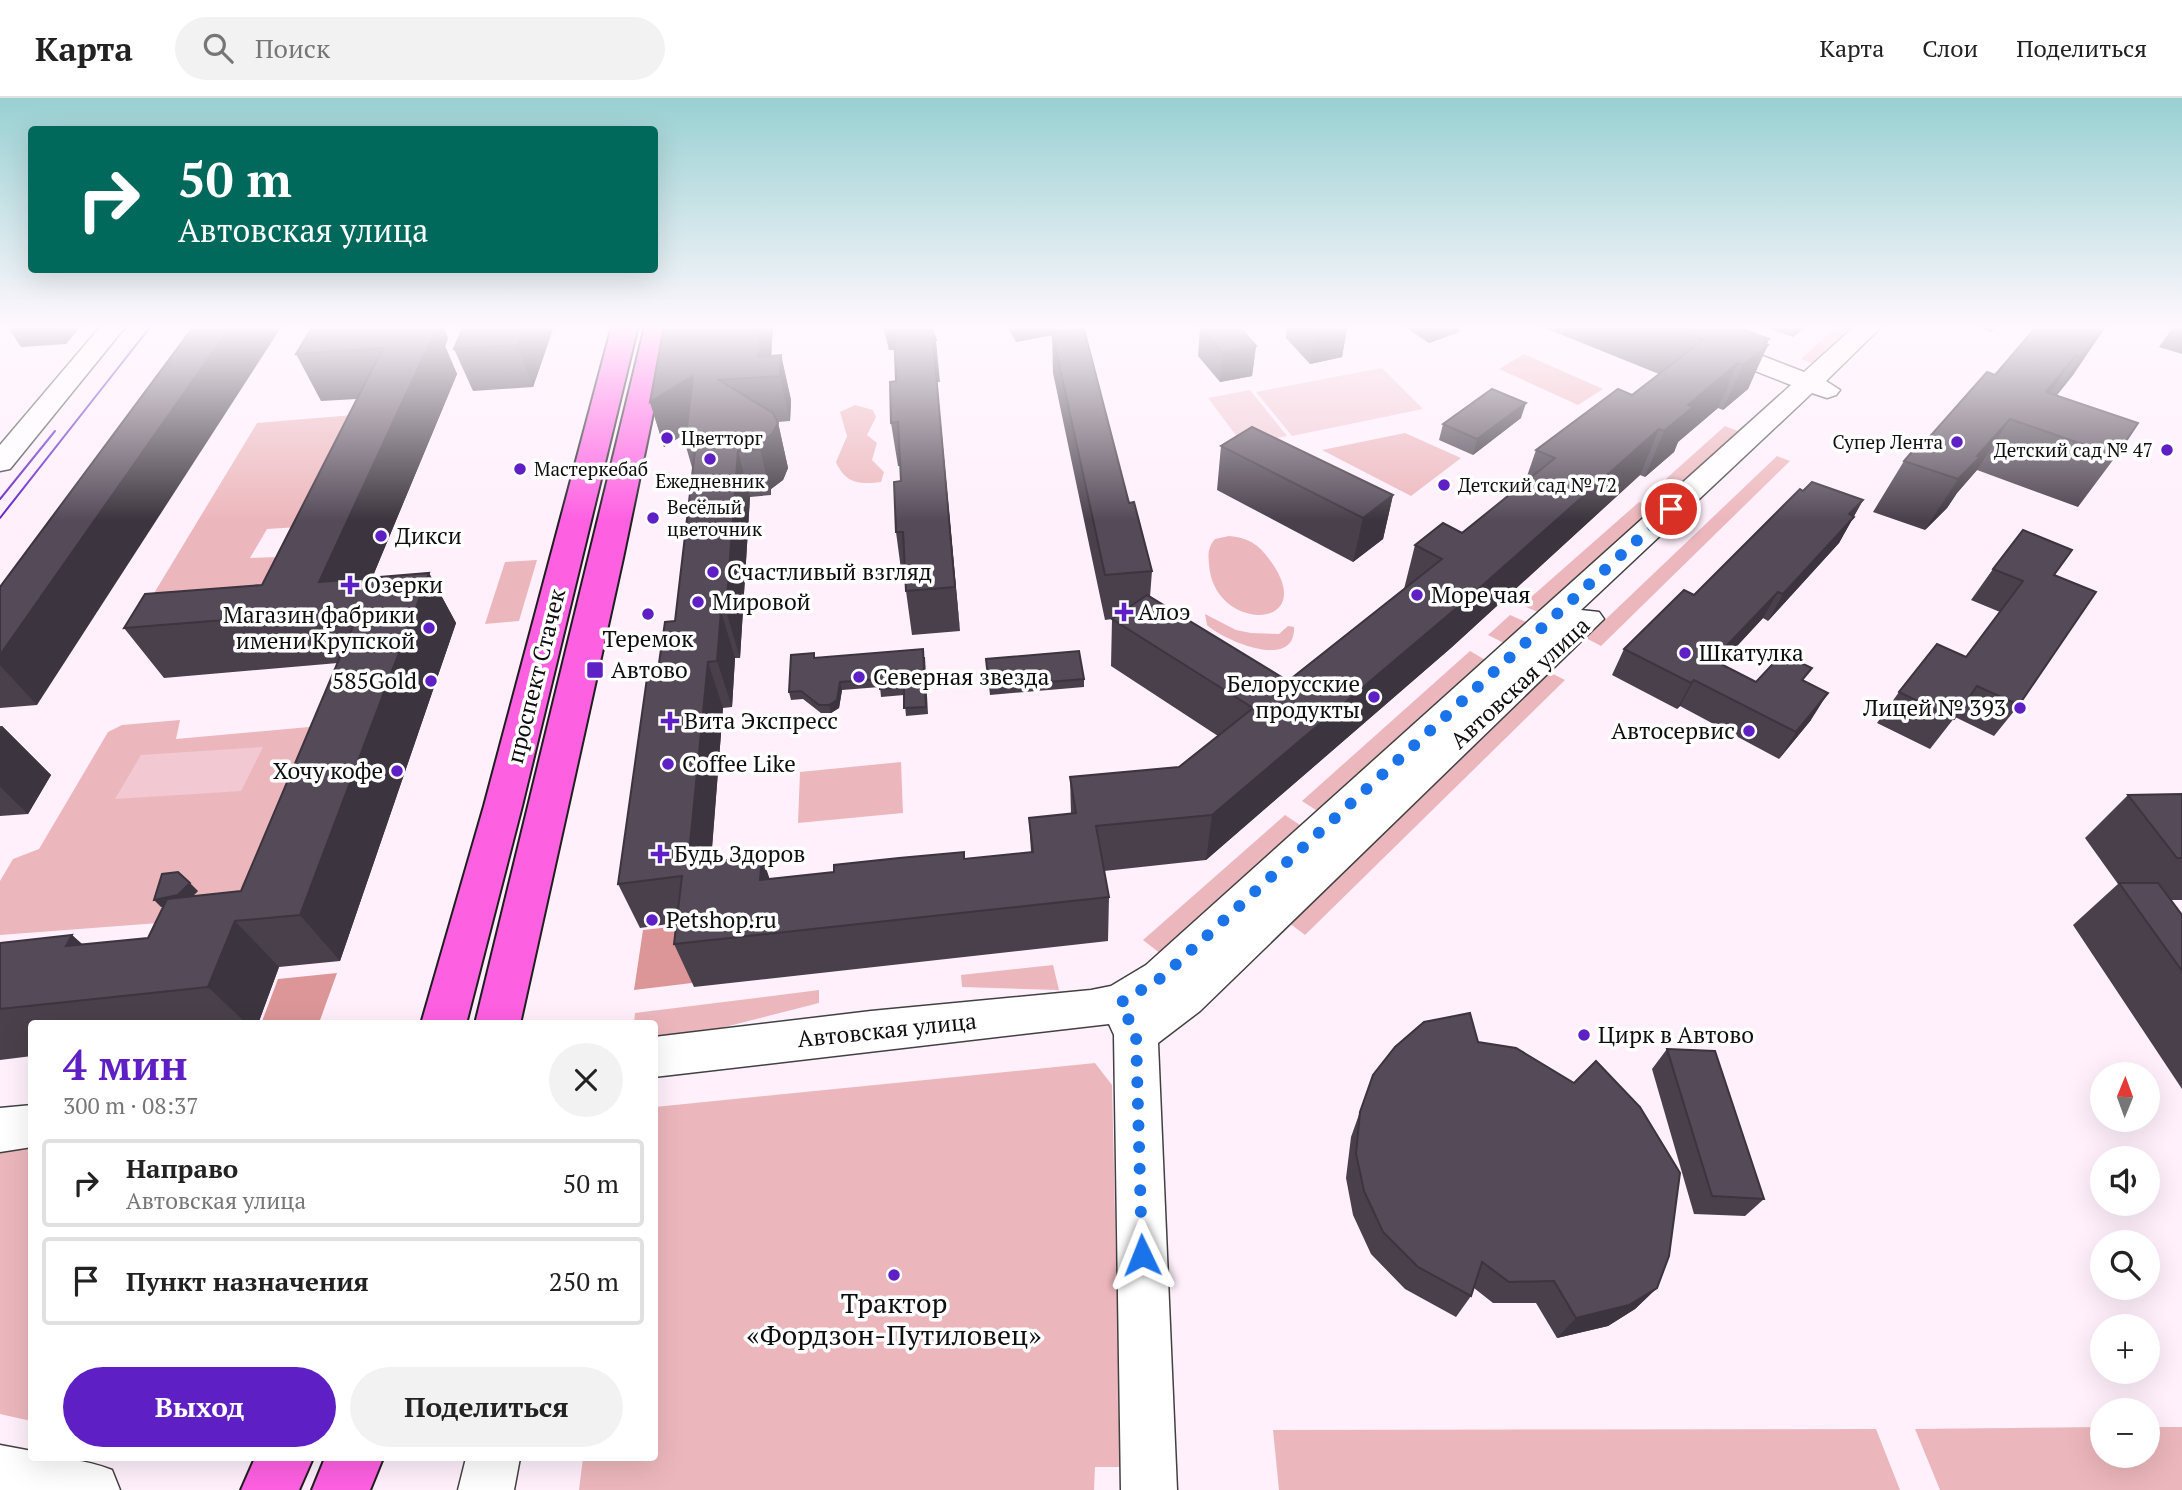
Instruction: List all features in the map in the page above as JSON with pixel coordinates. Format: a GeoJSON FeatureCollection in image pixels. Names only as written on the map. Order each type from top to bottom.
{"type":"FeatureCollection","features":[{"type":"Feature","properties":{"kind":"main road","name":"проспект Стачек"},"geometry":{"type":"LineString","coordinates":[[446,1014],[503,806],[608,391]]}},
{"type":"Feature","properties":{"kind":"main road","name":"проспект Стачек"},"geometry":{"type":"LineString","coordinates":[[500,1011],[604,572],[644,391]]}},
{"type":"Feature","properties":{"kind":"main road"},"geometry":{"type":"LineString","coordinates":[[270,1490],[283,1461]]}},
{"type":"Feature","properties":{"kind":"main road"},"geometry":{"type":"LineString","coordinates":[[341,1490],[353,1461]]}},
{"type":"Feature","properties":{"kind":"street"},"geometry":{"type":"LineString","coordinates":[[0,463],[11,436],[53,391]]}},
{"type":"Feature","properties":{"kind":"street","name":"Автовская улица"},"geometry":{"type":"LineString","coordinates":[[658,1057],[871,1030],[1091,1009],[1128,1018],[1185,998],[1815,391]]}},
{"type":"Feature","properties":{"kind":"street"},"geometry":{"type":"LineString","coordinates":[[1128,1018],[1149,1490]]}},
{"type":"Feature","properties":{"kind":"street"},"geometry":{"type":"LineString","coordinates":[[0,1130],[28,1126]]}},
{"type":"Feature","properties":{"kind":"street"},"geometry":{"type":"LineString","coordinates":[[486,1490],[492,1461]]}},
{"type":"Feature","properties":{"kind":"street"},"geometry":{"type":"LineString","coordinates":[[0,1473],[92,1490]]}},
{"type":"Feature","properties":{"kind":"shaded area"},"geometry":{"type":"Polygon","coordinates":[[[1251,391],[1287,436],[1243,445],[1208,398],[1251,391]]]}},
{"type":"Feature","properties":{"kind":"shaded area"},"geometry":{"type":"Polygon","coordinates":[[[1405,391],[1423,409],[1292,436],[1256,392],[1405,391]]]}},
{"type":"Feature","properties":{"kind":"shaded area"},"geometry":{"type":"Polygon","coordinates":[[[1547,391],[1600,391],[1578,405],[1547,391]]]}},
{"type":"Feature","properties":{"kind":"shaded area"},"geometry":{"type":"Polygon","coordinates":[[[855,405],[873,410],[876,417],[867,435],[877,443],[872,460],[884,472],[881,482],[854,481],[844,474],[836,462],[847,436],[840,412],[855,405]]]}},
{"type":"Feature","properties":{"kind":"shaded area"},"geometry":{"type":"Polygon","coordinates":[[[365,414],[315,526],[267,529],[250,558],[279,557],[274,608],[139,618],[257,423],[365,414]]]}},
{"type":"Feature","properties":{"kind":"shaded area"},"geometry":{"type":"Polygon","coordinates":[[[1725,426],[1740,432],[1664,501],[1649,494],[1725,426]]]}},
{"type":"Feature","properties":{"kind":"shaded area"},"geometry":{"type":"Polygon","coordinates":[[[1405,433],[1461,458],[1411,496],[1322,450],[1405,433]]]}},
{"type":"Feature","properties":{"kind":"shaded area"},"geometry":{"type":"Polygon","coordinates":[[[1777,456],[1790,461],[1601,646],[1586,638],[1777,456]]]}},
{"type":"Feature","properties":{"kind":"shaded area"},"geometry":{"type":"Polygon","coordinates":[[[1639,502],[1655,509],[1540,613],[1522,605],[1639,502]]]}},
{"type":"Feature","properties":{"kind":"shaded area"},"geometry":{"type":"Polygon","coordinates":[[[1229,536],[1254,544],[1272,563],[1283,585],[1283,602],[1274,611],[1260,615],[1243,612],[1227,603],[1215,587],[1209,564],[1210,548],[1215,539],[1229,536]]]}},
{"type":"Feature","properties":{"kind":"shaded area"},"geometry":{"type":"Polygon","coordinates":[[[537,560],[519,621],[485,624],[505,562],[537,560]]]}},
{"type":"Feature","properties":{"kind":"shaded area"},"geometry":{"type":"Polygon","coordinates":[[[1205,614],[1236,630],[1251,633],[1279,634],[1288,626],[1294,627],[1291,640],[1284,648],[1257,649],[1215,631],[1207,625],[1205,614]]]}},
{"type":"Feature","properties":{"kind":"shaded area"},"geometry":{"type":"Polygon","coordinates":[[[1510,615],[1528,623],[1506,644],[1488,635],[1510,615]]]}},
{"type":"Feature","properties":{"kind":"shaded area"},"geometry":{"type":"Polygon","coordinates":[[[1470,651],[1487,661],[1319,812],[1302,801],[1470,651]]]}},
{"type":"Feature","properties":{"kind":"shaded area"},"geometry":{"type":"Polygon","coordinates":[[[1549,672],[1565,680],[1305,935],[1288,922],[1549,672]]]}},
{"type":"Feature","properties":{"kind":"shaded area"},"geometry":{"type":"Polygon","coordinates":[[[180,720],[176,739],[320,726],[249,893],[172,922],[0,935],[0,881],[13,859],[39,849],[108,732],[122,725],[180,720]]]}},
{"type":"Feature","properties":{"kind":"shaded area"},"geometry":{"type":"Polygon","coordinates":[[[263,747],[241,791],[115,799],[141,755],[263,747]]]}},
{"type":"Feature","properties":{"kind":"shaded area"},"geometry":{"type":"Polygon","coordinates":[[[901,762],[903,813],[798,823],[800,772],[901,762]]]}},
{"type":"Feature","properties":{"kind":"shaded area"},"geometry":{"type":"Polygon","coordinates":[[[1285,815],[1303,827],[1161,954],[1143,940],[1285,815]]]}},
{"type":"Feature","properties":{"kind":"shaded area"},"geometry":{"type":"Polygon","coordinates":[[[698,924],[692,983],[634,990],[643,930],[698,924]]]}},
{"type":"Feature","properties":{"kind":"shaded area"},"geometry":{"type":"Polygon","coordinates":[[[1053,965],[1059,990],[962,987],[961,975],[1053,965]]]}},
{"type":"Feature","properties":{"kind":"shaded area"},"geometry":{"type":"Polygon","coordinates":[[[337,973],[320,1020],[263,1020],[278,979],[337,973]]]}},
{"type":"Feature","properties":{"kind":"shaded area"},"geometry":{"type":"Polygon","coordinates":[[[819,990],[819,1003],[717,1029],[658,1036],[658,1020],[634,1020],[635,1013],[819,990]]]}},
{"type":"Feature","properties":{"kind":"shaded area"},"geometry":{"type":"Polygon","coordinates":[[[1095,1063],[1112,1085],[1121,1467],[1095,1467],[1094,1490],[579,1490],[583,1461],[658,1461],[658,1107],[1095,1063]]]}},
{"type":"Feature","properties":{"kind":"shaded area"},"geometry":{"type":"Polygon","coordinates":[[[28,1146],[28,1420],[0,1414],[0,1149],[28,1146]]]}},
{"type":"Feature","properties":{"kind":"shaded area"},"geometry":{"type":"Polygon","coordinates":[[[2090,1427],[2090,1468],[2160,1468],[2160,1427],[2182,1427],[2182,1490],[1940,1490],[1915,1429],[2090,1427]]]}},
{"type":"Feature","properties":{"kind":"shaded area"},"geometry":{"type":"Polygon","coordinates":[[[1876,1429],[1900,1490],[1279,1490],[1273,1430],[1876,1429]]]}},
{"type":"Feature","properties":{"kind":"building"},"geometry":{"type":"Polygon","coordinates":[[[146,391],[185,391],[0,655],[0,587],[146,391]]]}},
{"type":"Feature","properties":{"kind":"building"},"geometry":{"type":"Polygon","coordinates":[[[361,391],[407,391],[319,582],[429,573],[300,915],[235,921],[208,987],[0,1009],[0,943],[72,935],[66,946],[148,938],[167,899],[241,891],[354,624],[332,626],[339,611],[124,628],[145,594],[262,585],[361,391]]]}},
{"type":"Feature","properties":{"kind":"building"},"geometry":{"type":"Polygon","coordinates":[[[652,391],[668,391],[650,402],[652,391]]]}},
{"type":"Feature","properties":{"kind":"building"},"geometry":{"type":"Polygon","coordinates":[[[691,391],[737,391],[773,413],[778,423],[772,434],[760,443],[760,449],[738,451],[726,611],[721,611],[717,661],[708,662],[688,864],[762,856],[760,880],[834,872],[834,865],[899,858],[964,852],[964,859],[1033,852],[1029,818],[1076,813],[1070,777],[1179,767],[1253,708],[1112,619],[1147,595],[1288,681],[1442,559],[1415,545],[1443,523],[1462,533],[1555,458],[1536,450],[1615,391],[1632,395],[1637,391],[1705,391],[1688,405],[1693,407],[1664,431],[1659,429],[1466,600],[1212,815],[1096,826],[1109,897],[674,944],[682,876],[618,884],[648,671],[658,670],[665,622],[675,621],[696,442],[685,443],[691,391]]]}},
{"type":"Feature","properties":{"kind":"building"},"geometry":{"type":"Polygon","coordinates":[[[890,391],[938,391],[955,587],[906,591],[903,532],[896,532],[894,482],[901,481],[898,422],[891,423],[890,391]]]}},
{"type":"Feature","properties":{"kind":"building"},"geometry":{"type":"Polygon","coordinates":[[[1065,391],[1100,391],[1129,503],[1134,502],[1152,571],[1105,575],[1065,391]]]}},
{"type":"Feature","properties":{"kind":"building"},"geometry":{"type":"Polygon","coordinates":[[[1489,391],[1497,391],[1526,403],[1477,439],[1443,424],[1489,391]]]}},
{"type":"Feature","properties":{"kind":"building"},"geometry":{"type":"Polygon","coordinates":[[[1970,391],[2047,391],[2138,423],[2116,456],[2010,419],[1977,456],[1980,457],[1958,479],[1904,461],[1923,439],[1926,441],[1970,391]]]}},
{"type":"Feature","properties":{"kind":"building"},"geometry":{"type":"Polygon","coordinates":[[[1252,427],[1393,495],[1363,518],[1221,446],[1252,427]]]}},
{"type":"Feature","properties":{"kind":"building"},"geometry":{"type":"Polygon","coordinates":[[[1812,482],[1863,500],[1849,514],[1854,517],[1783,594],[1778,592],[1713,660],[1756,682],[1782,654],[1812,668],[1802,680],[1828,693],[1796,732],[1694,680],[1691,683],[1624,649],[1684,590],[1694,595],[1800,489],[1803,491],[1812,482]]]}},
{"type":"Feature","properties":{"kind":"building"},"geometry":{"type":"Polygon","coordinates":[[[2023,530],[2072,550],[2054,575],[2096,592],[2019,705],[1977,686],[1954,719],[1899,692],[1937,644],[1966,657],[2023,581],[1993,569],[2023,530]]]}},
{"type":"Feature","properties":{"kind":"building","name":"Северная звезда"},"geometry":{"type":"Polygon","coordinates":[[[923,649],[926,707],[904,708],[904,687],[880,689],[880,679],[840,682],[837,700],[829,705],[819,705],[801,691],[789,692],[791,655],[814,653],[814,658],[923,649]]]}},
{"type":"Feature","properties":{"kind":"building"},"geometry":{"type":"Polygon","coordinates":[[[1079,651],[1084,679],[989,687],[986,659],[1079,651]]]}},
{"type":"Feature","properties":{"kind":"building"},"geometry":{"type":"Polygon","coordinates":[[[2182,794],[2182,858],[2177,858],[2128,795],[2182,794]]]}},
{"type":"Feature","properties":{"kind":"building"},"geometry":{"type":"Polygon","coordinates":[[[178,872],[190,883],[178,895],[154,900],[162,874],[178,872]]]}},
{"type":"Feature","properties":{"kind":"building"},"geometry":{"type":"Polygon","coordinates":[[[2119,883],[2158,883],[2182,915],[2182,971],[2119,883]]]}},
{"type":"Feature","properties":{"kind":"building"},"geometry":{"type":"Polygon","coordinates":[[[1470,1013],[1478,1042],[1516,1048],[1574,1083],[1596,1061],[1640,1107],[1680,1173],[1669,1256],[1657,1288],[1629,1305],[1576,1318],[1554,1281],[1509,1282],[1482,1262],[1471,1296],[1418,1267],[1383,1232],[1364,1191],[1356,1154],[1360,1112],[1373,1075],[1395,1047],[1424,1022],[1470,1013]]]}},
{"type":"Feature","properties":{"kind":"building"},"geometry":{"type":"Polygon","coordinates":[[[1667,1049],[1715,1051],[1764,1199],[1712,1196],[1667,1049]]]}},
{"type":"Feature","properties":{"kind":"tram line"},"geometry":{"type":"LineString","coordinates":[[0,518],[100,391]]}},
{"type":"Feature","properties":{"kind":"tram line"},"geometry":{"type":"LineString","coordinates":[[0,499],[55,431]]}},
{"type":"Feature","properties":{"kind":"place","name":"Цветторг"},"geometry":{"type":"Point","coordinates":[667,438]}},
{"type":"Feature","properties":{"kind":"place","name":"Супер Лента"},"geometry":{"type":"Point","coordinates":[1957,442]}},
{"type":"Feature","properties":{"kind":"place","name":"Детский сад № 47"},"geometry":{"type":"Point","coordinates":[2167,450]}},
{"type":"Feature","properties":{"kind":"place","name":"Ежедневник"},"geometry":{"type":"Point","coordinates":[710,459]}},
{"type":"Feature","properties":{"kind":"place","name":"Мастеркебаб"},"geometry":{"type":"Point","coordinates":[520,469]}},
{"type":"Feature","properties":{"kind":"place","name":"Детский сад № 72"},"geometry":{"type":"Point","coordinates":[1444,485]}},
{"type":"Feature","properties":{"kind":"place","name":"Весёлый цветочник"},"geometry":{"type":"Point","coordinates":[653,518]}},
{"type":"Feature","properties":{"kind":"place","name":"Дикси"},"geometry":{"type":"Point","coordinates":[381,536]}},
{"type":"Feature","properties":{"kind":"place","name":"Счастливый взгляд"},"geometry":{"type":"Point","coordinates":[713,572]}},
{"type":"Feature","properties":{"kind":"place","name":"Озерки"},"geometry":{"type":"Point","coordinates":[350,585]}},
{"type":"Feature","properties":{"kind":"place","name":"Море чая"},"geometry":{"type":"Point","coordinates":[1417,595]}},
{"type":"Feature","properties":{"kind":"place","name":"Мировой"},"geometry":{"type":"Point","coordinates":[698,602]}},
{"type":"Feature","properties":{"kind":"place","name":"Алоэ"},"geometry":{"type":"Point","coordinates":[1124,612]}},
{"type":"Feature","properties":{"kind":"place","name":"Теремок"},"geometry":{"type":"Point","coordinates":[648,614]}},
{"type":"Feature","properties":{"kind":"place","name":"Магазин фабрики имени Крупской"},"geometry":{"type":"Point","coordinates":[429,628]}},
{"type":"Feature","properties":{"kind":"place","name":"Шкатулка"},"geometry":{"type":"Point","coordinates":[1685,653]}},
{"type":"Feature","properties":{"kind":"place","name":"Автово"},"geometry":{"type":"Point","coordinates":[595,670]}},
{"type":"Feature","properties":{"kind":"place","name":"Северная звезда"},"geometry":{"type":"Point","coordinates":[859,677]}},
{"type":"Feature","properties":{"kind":"place","name":"585Gold"},"geometry":{"type":"Point","coordinates":[431,681]}},
{"type":"Feature","properties":{"kind":"place","name":"Белорусские продукты"},"geometry":{"type":"Point","coordinates":[1374,697]}},
{"type":"Feature","properties":{"kind":"place","name":"Лицей № 393"},"geometry":{"type":"Point","coordinates":[2020,708]}},
{"type":"Feature","properties":{"kind":"place","name":"Вита Экспресс"},"geometry":{"type":"Point","coordinates":[670,721]}},
{"type":"Feature","properties":{"kind":"place","name":"Автосервис"},"geometry":{"type":"Point","coordinates":[1749,731]}},
{"type":"Feature","properties":{"kind":"place","name":"Coffee Like"},"geometry":{"type":"Point","coordinates":[668,764]}},
{"type":"Feature","properties":{"kind":"place","name":"Хочу кофе"},"geometry":{"type":"Point","coordinates":[397,771]}},
{"type":"Feature","properties":{"kind":"place","name":"Будь Здоров"},"geometry":{"type":"Point","coordinates":[660,854]}},
{"type":"Feature","properties":{"kind":"place","name":"Petshop.ru"},"geometry":{"type":"Point","coordinates":[652,920]}},
{"type":"Feature","properties":{"kind":"place","name":"Цирк в Автово"},"geometry":{"type":"Point","coordinates":[1584,1035]}},
{"type":"Feature","properties":{"kind":"place","name":"Трактор «Фордзон-Путиловец»"},"geometry":{"type":"Point","coordinates":[894,1275]}},
{"type":"Feature","properties":{"kind":"route"},"geometry":{"type":"LineString","coordinates":[[1142,1255],[1136,1034],[1120,1003],[1161,978],[1671,509]]}}]}
